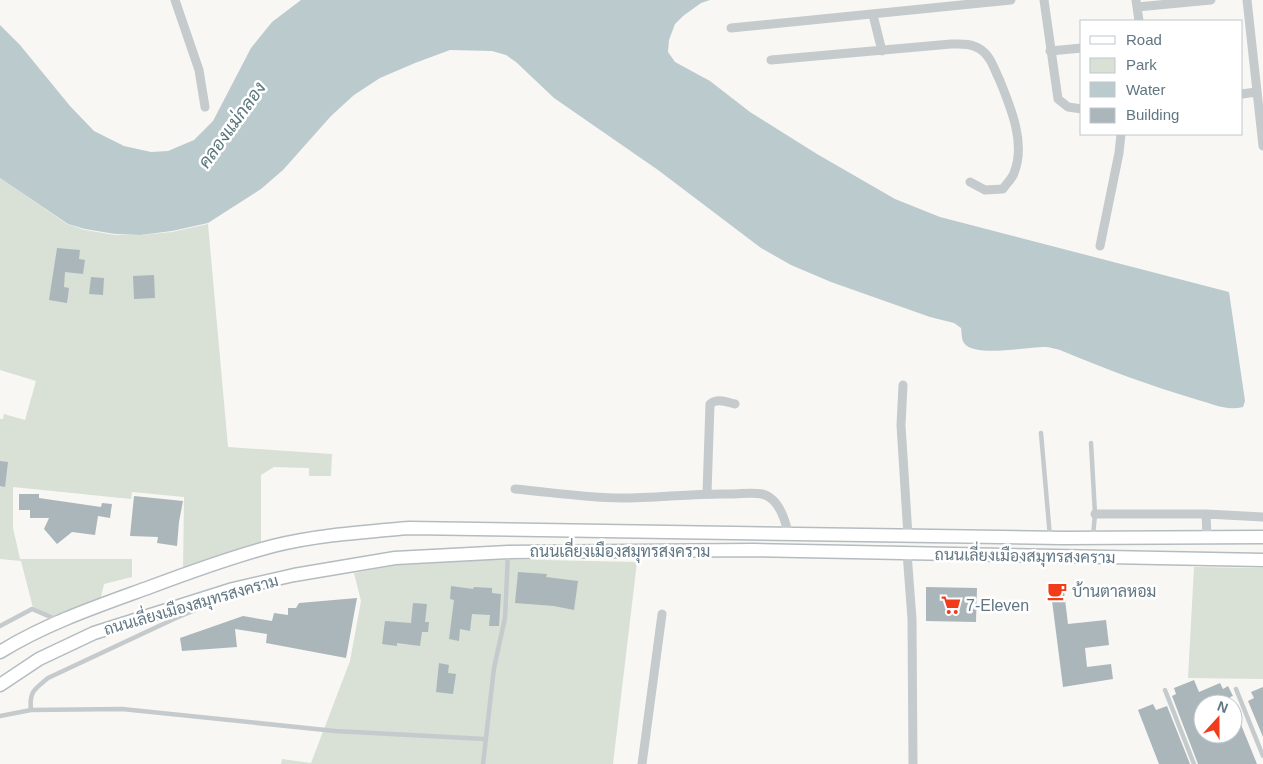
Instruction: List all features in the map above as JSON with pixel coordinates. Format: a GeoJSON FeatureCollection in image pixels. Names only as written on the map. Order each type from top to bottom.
{"type":"FeatureCollection","features":[{"type":"Feature","properties":{"kind":"main road","name":"ถนนเลี่ยงเมืองสมุทรสงคราม"},"geometry":{"type":"LineString","coordinates":[[0,652],[70,616],[184,575],[273,546],[340,535],[409,528],[1056,538],[1263,537]]}},
{"type":"Feature","properties":{"kind":"main road"},"geometry":{"type":"LineString","coordinates":[[1093,537],[1085,542],[1083,546],[1087,555],[1094,557]]}},
{"type":"Feature","properties":{"kind":"main road"},"geometry":{"type":"LineString","coordinates":[[1056,538],[1069,542],[1069,553],[1065,557]]}},
{"type":"Feature","properties":{"kind":"main road","name":"ถนนเลี่ยงเมืองสมุทรสงคราม"},"geometry":{"type":"LineString","coordinates":[[0,685],[39,660],[94,633],[233,589],[294,575],[395,558],[508,552],[753,550],[1263,560]]}},
{"type":"Feature","properties":{"kind":"street"},"geometry":{"type":"LineString","coordinates":[[175,0],[199,70],[205,107]]}},
{"type":"Feature","properties":{"kind":"street"},"geometry":{"type":"LineString","coordinates":[[731,28],[1011,0]]}},
{"type":"Feature","properties":{"kind":"street"},"geometry":{"type":"LineString","coordinates":[[1044,0],[1058,99],[1068,107],[1080,109]]}},
{"type":"Feature","properties":{"kind":"street"},"geometry":{"type":"LineString","coordinates":[[1139,20],[1137,4],[1210,0]]}},
{"type":"Feature","properties":{"kind":"street"},"geometry":{"type":"LineString","coordinates":[[1247,0],[1246,30],[1263,146]]}},
{"type":"Feature","properties":{"kind":"street"},"geometry":{"type":"LineString","coordinates":[[873,14],[882,51]]}},
{"type":"Feature","properties":{"kind":"street"},"geometry":{"type":"LineString","coordinates":[[771,60],[951,44],[971,44],[989,56],[1014,119],[1018,152],[1014,174],[1003,189],[985,190],[970,182]]}},
{"type":"Feature","properties":{"kind":"street"},"geometry":{"type":"LineString","coordinates":[[1050,50],[1080,48]]}},
{"type":"Feature","properties":{"kind":"street"},"geometry":{"type":"LineString","coordinates":[[1243,94],[1256,92]]}},
{"type":"Feature","properties":{"kind":"street"},"geometry":{"type":"LineString","coordinates":[[1100,246],[1121,135]]}},
{"type":"Feature","properties":{"kind":"street"},"geometry":{"type":"LineString","coordinates":[[904,385],[901,424],[908,536]]}},
{"type":"Feature","properties":{"kind":"street"},"geometry":{"type":"LineString","coordinates":[[706,494],[710,404],[717,400],[735,404]]}},
{"type":"Feature","properties":{"kind":"street"},"geometry":{"type":"LineString","coordinates":[[515,489],[589,497],[622,498],[706,494],[762,494],[774,502],[782,512],[788,533]]}},
{"type":"Feature","properties":{"kind":"street"},"geometry":{"type":"LineString","coordinates":[[1095,514],[1206,514],[1263,517]]}},
{"type":"Feature","properties":{"kind":"street"},"geometry":{"type":"LineString","coordinates":[[1206,514],[1207,537]]}},
{"type":"Feature","properties":{"kind":"street"},"geometry":{"type":"LineString","coordinates":[[907,553],[912,619],[913,764]]}},
{"type":"Feature","properties":{"kind":"street"},"geometry":{"type":"LineString","coordinates":[[642,764],[662,614]]}},
{"type":"Feature","properties":{"kind":"lane"},"geometry":{"type":"LineString","coordinates":[[1041,433],[1056,538]]}},
{"type":"Feature","properties":{"kind":"lane"},"geometry":{"type":"LineString","coordinates":[[1091,443],[1095,514],[1093,537]]}},
{"type":"Feature","properties":{"kind":"lane"},"geometry":{"type":"LineString","coordinates":[[483,764],[494,668],[505,618],[508,552]]}},
{"type":"Feature","properties":{"kind":"lane"},"geometry":{"type":"LineString","coordinates":[[31,710],[30,699],[32,693],[48,678],[176,618],[233,595],[294,575]]}},
{"type":"Feature","properties":{"kind":"lane"},"geometry":{"type":"LineString","coordinates":[[0,626],[32,608],[53,618],[70,616]]}},
{"type":"Feature","properties":{"kind":"lane"},"geometry":{"type":"LineString","coordinates":[[1236,689],[1263,756]]}},
{"type":"Feature","properties":{"kind":"lane"},"geometry":{"type":"LineString","coordinates":[[1165,690],[1194,764]]}},
{"type":"Feature","properties":{"kind":"lane"},"geometry":{"type":"LineString","coordinates":[[0,716],[31,710],[122,709],[336,732],[485,740]]}},
{"type":"Feature","properties":{"kind":"green space"},"geometry":{"type":"Polygon","coordinates":[[[0,178],[67,224],[85,230],[115,235],[140,235],[172,232],[208,224],[228,447],[332,454],[331,476],[309,476],[309,468],[274,467],[261,475],[261,551],[183,575],[70,616],[53,618],[33,608],[21,561],[0,559],[0,419],[3,419],[4,414],[25,420],[36,381],[0,370],[0,178]],[[13,487],[13,528],[20,559],[132,559],[132,577],[104,584],[99,605],[183,574],[184,497],[132,492],[131,499],[13,487]]]}},
{"type":"Feature","properties":{"kind":"green space"},"geometry":{"type":"Polygon","coordinates":[[[500,559],[637,562],[613,764],[281,764],[282,759],[311,763],[350,661],[361,601],[354,573],[397,565],[500,559]]]}},
{"type":"Feature","properties":{"kind":"green space"},"geometry":{"type":"Polygon","coordinates":[[[1194,567],[1263,568],[1263,679],[1188,678],[1194,567]]]}},
{"type":"Feature","properties":{"kind":"water","name":"คลองแม่กลอง"},"geometry":{"type":"Polygon","coordinates":[[[301,0],[710,0],[701,3],[675,24],[669,40],[668,52],[675,62],[710,81],[750,112],[817,154],[895,199],[940,217],[1229,292],[1245,401],[1243,407],[1225,408],[1180,395],[1051,348],[1037,347],[994,351],[974,349],[965,344],[961,328],[954,323],[930,317],[831,282],[791,265],[761,248],[658,170],[554,98],[516,62],[506,55],[492,51],[450,50],[380,78],[354,95],[331,116],[283,170],[261,189],[208,223],[172,231],[140,235],[115,234],[85,229],[68,224],[0,178],[0,25],[20,45],[70,106],[94,131],[124,146],[151,152],[168,151],[194,140],[213,121],[251,48],[272,22],[301,0]]]}},
{"type":"Feature","properties":{"kind":"building"},"geometry":{"type":"Polygon","coordinates":[[[57,248],[80,250],[79,259],[85,260],[83,274],[65,272],[64,287],[69,288],[67,303],[49,300],[57,248]]]}},
{"type":"Feature","properties":{"kind":"building"},"geometry":{"type":"Polygon","coordinates":[[[154,275],[155,298],[134,299],[133,276],[154,275]]]}},
{"type":"Feature","properties":{"kind":"building"},"geometry":{"type":"Polygon","coordinates":[[[91,277],[104,278],[103,295],[89,294],[91,277]]]}},
{"type":"Feature","properties":{"kind":"building"},"geometry":{"type":"Polygon","coordinates":[[[0,461],[8,462],[5,487],[0,486],[0,461]]]}},
{"type":"Feature","properties":{"kind":"building"},"geometry":{"type":"Polygon","coordinates":[[[19,494],[39,494],[39,498],[101,507],[102,503],[112,504],[110,518],[98,516],[95,535],[72,532],[57,544],[44,529],[49,518],[30,518],[30,510],[19,510],[19,494]]]}},
{"type":"Feature","properties":{"kind":"building"},"geometry":{"type":"Polygon","coordinates":[[[134,496],[183,501],[177,546],[157,543],[158,537],[130,536],[134,496]]]}},
{"type":"Feature","properties":{"kind":"building"},"geometry":{"type":"Polygon","coordinates":[[[518,572],[547,574],[546,577],[578,581],[574,610],[554,606],[515,603],[518,572]]]}},
{"type":"Feature","properties":{"kind":"building"},"geometry":{"type":"Polygon","coordinates":[[[1063,583],[1068,624],[1106,620],[1109,645],[1085,648],[1087,667],[1111,664],[1113,679],[1063,687],[1050,585],[1063,583]]]}},
{"type":"Feature","properties":{"kind":"building"},"geometry":{"type":"Polygon","coordinates":[[[451,586],[473,589],[474,587],[492,588],[492,593],[501,594],[499,626],[489,626],[490,615],[472,614],[470,631],[460,629],[459,641],[449,639],[454,600],[450,599],[451,586]]]}},
{"type":"Feature","properties":{"kind":"building","name":"7-Eleven"},"geometry":{"type":"Polygon","coordinates":[[[926,587],[977,588],[976,622],[926,621],[926,587]]]}},
{"type":"Feature","properties":{"kind":"building"},"geometry":{"type":"Polygon","coordinates":[[[357,598],[346,658],[266,643],[267,634],[235,629],[237,647],[182,651],[180,638],[243,616],[272,621],[274,613],[288,615],[288,608],[296,608],[299,603],[357,598]]]}},
{"type":"Feature","properties":{"kind":"building"},"geometry":{"type":"Polygon","coordinates":[[[413,603],[427,604],[425,622],[429,622],[428,632],[422,632],[420,646],[397,643],[397,646],[382,644],[385,621],[411,623],[413,603]]]}},
{"type":"Feature","properties":{"kind":"building"},"geometry":{"type":"Polygon","coordinates":[[[439,663],[449,665],[448,673],[456,674],[453,694],[436,692],[439,663]]]}},
{"type":"Feature","properties":{"kind":"building"},"geometry":{"type":"Polygon","coordinates":[[[1194,680],[1199,692],[1220,683],[1223,689],[1228,686],[1232,694],[1193,694],[1193,744],[1243,744],[1243,730],[1257,764],[1198,764],[1172,696],[1176,694],[1174,688],[1194,680]]]}},
{"type":"Feature","properties":{"kind":"building"},"geometry":{"type":"Polygon","coordinates":[[[1263,687],[1263,737],[1248,701],[1254,698],[1251,692],[1263,687]]]}},
{"type":"Feature","properties":{"kind":"building"},"geometry":{"type":"Polygon","coordinates":[[[1153,704],[1156,710],[1167,706],[1190,764],[1159,764],[1138,710],[1153,704]]]}},
{"type":"Feature","properties":{"kind":"place","name":"บ้านตาลหอม"},"geometry":{"type":"Point","coordinates":[1057,591]}},
{"type":"Feature","properties":{"kind":"place","name":"7-Eleven"},"geometry":{"type":"Point","coordinates":[951,605]}}]}
